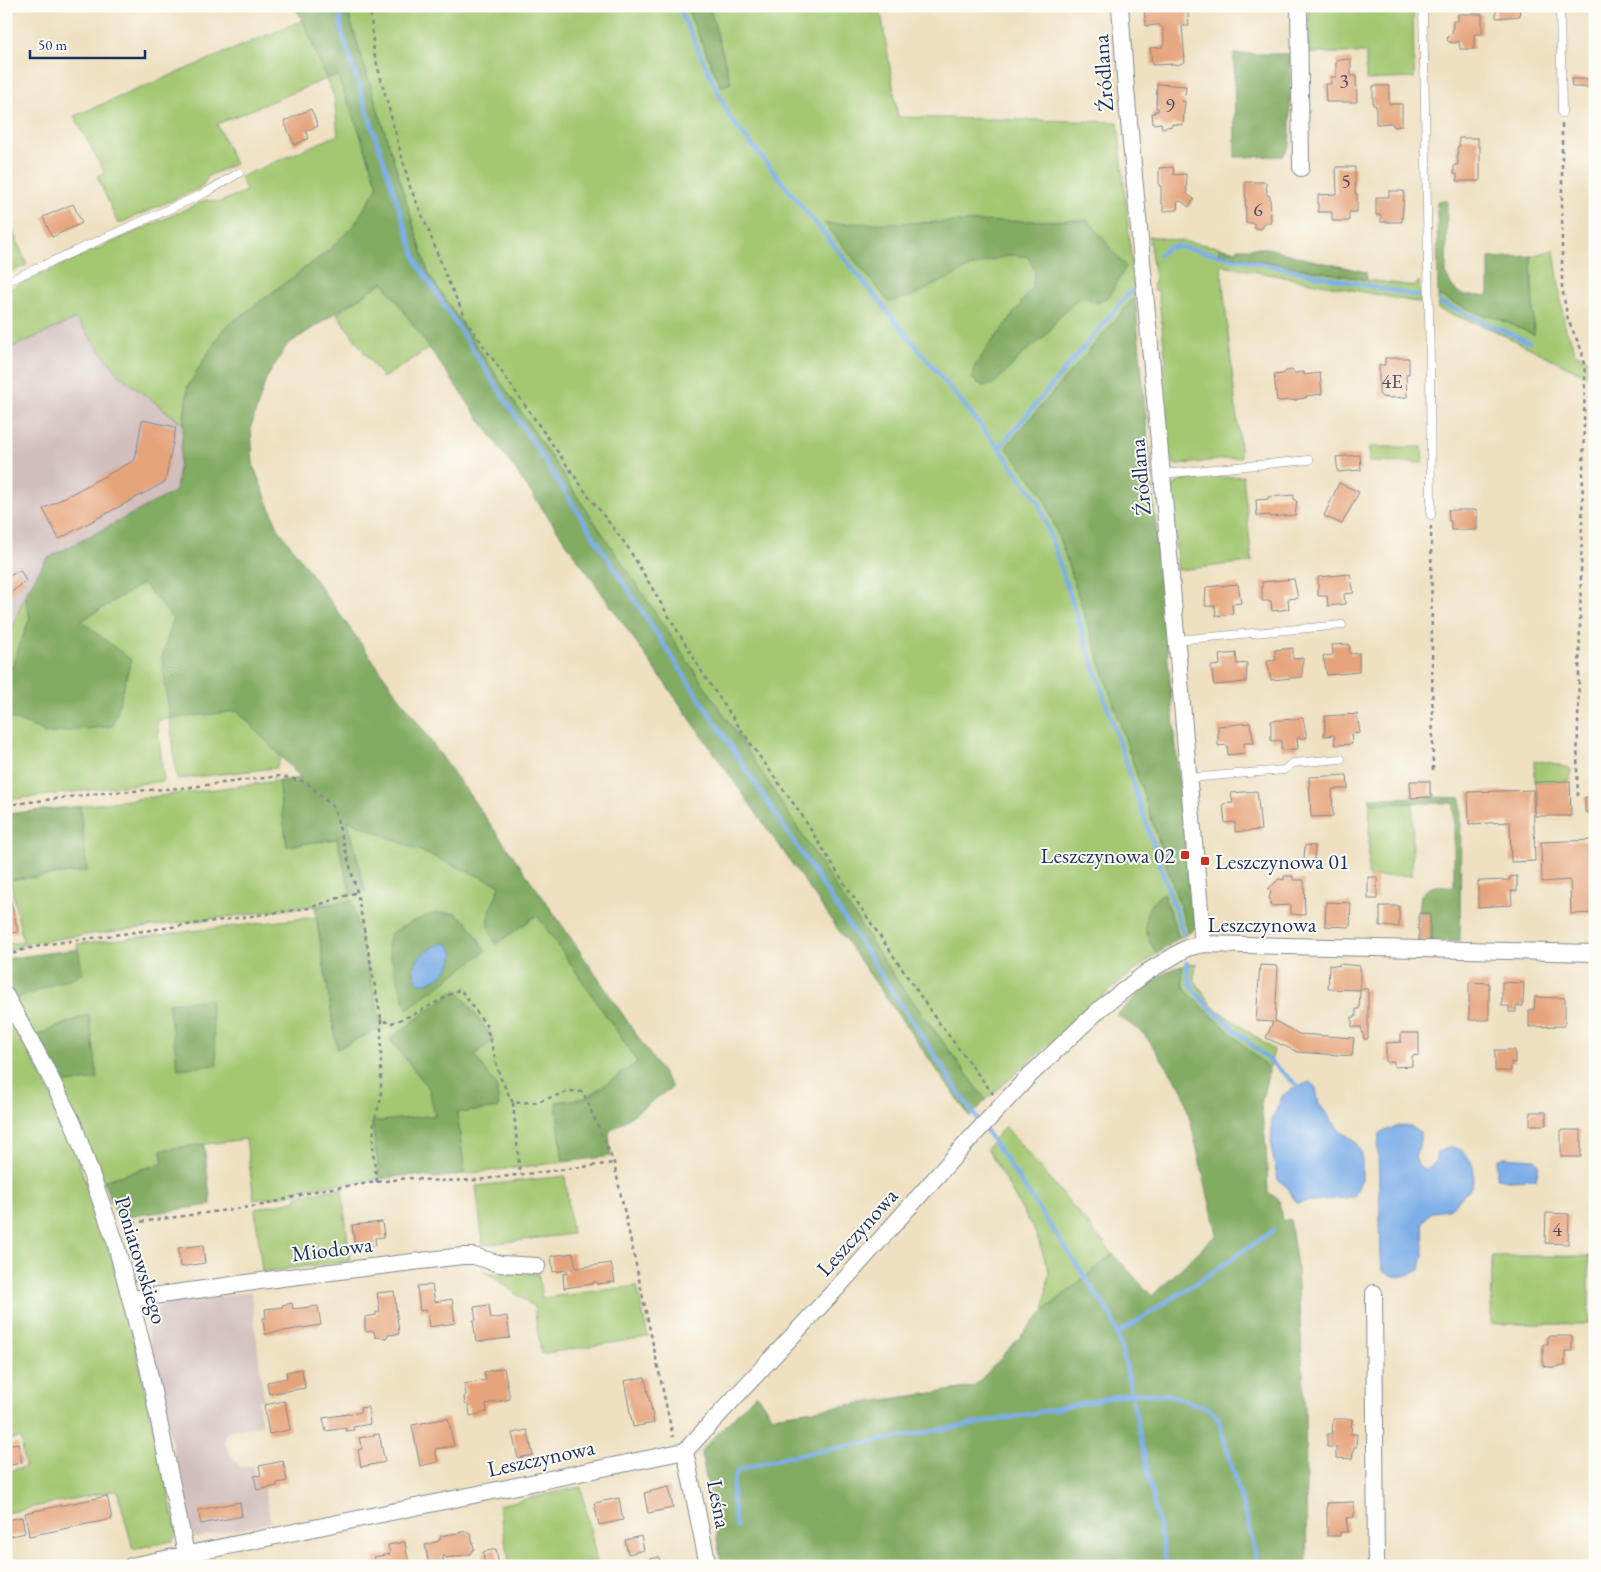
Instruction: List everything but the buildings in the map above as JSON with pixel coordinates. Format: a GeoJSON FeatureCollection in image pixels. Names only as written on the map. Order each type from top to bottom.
{"type":"FeatureCollection","features":[{"type":"Feature","properties":{"kind":"street","name":"Źródlana"},"geometry":{"type":"LineString","coordinates":[[1120,6],[1136,209],[1162,474],[1203,944]]}},
{"type":"Feature","properties":{"kind":"street"},"geometry":{"type":"LineString","coordinates":[[1299,6],[1301,168]]}},
{"type":"Feature","properties":{"kind":"street","name":"Leszczynowa"},"geometry":{"type":"LineString","coordinates":[[131,1566],[681,1452],[831,1295],[998,1108],[1029,1076],[1101,1008],[1146,972],[1188,948],[1203,944],[1595,953]]}},
{"type":"Feature","properties":{"kind":"street","name":"Poniatowskiego"},"geometry":{"type":"LineString","coordinates":[[6,996],[73,1123],[115,1241],[132,1299],[148,1366],[186,1554]]}},
{"type":"Feature","properties":{"kind":"street","name":"Miodowa"},"geometry":{"type":"LineString","coordinates":[[132,1299],[462,1256],[474,1256],[500,1264],[537,1266]]}},
{"type":"Feature","properties":{"kind":"street"},"geometry":{"type":"LineString","coordinates":[[1374,1293],[1376,1566]]}},
{"type":"Feature","properties":{"kind":"street","name":"Leśna"},"geometry":{"type":"LineString","coordinates":[[681,1452],[708,1566]]}},
{"type":"Feature","properties":{"kind":"lane"},"geometry":{"type":"LineString","coordinates":[[1423,6],[1431,515]]}},
{"type":"Feature","properties":{"kind":"lane"},"geometry":{"type":"LineString","coordinates":[[1560,6],[1562,113]]}},
{"type":"Feature","properties":{"kind":"lane"},"geometry":{"type":"LineString","coordinates":[[6,282],[205,193],[239,173]]}},
{"type":"Feature","properties":{"kind":"lane"},"geometry":{"type":"LineString","coordinates":[[1162,474],[1309,460]]}},
{"type":"Feature","properties":{"kind":"lane"},"geometry":{"type":"LineString","coordinates":[[1177,640],[1342,624]]}},
{"type":"Feature","properties":{"kind":"lane"},"geometry":{"type":"LineString","coordinates":[[1189,778],[1284,770],[1293,763],[1341,759]]}},
{"type":"Feature","properties":{"kind":"path"},"geometry":{"type":"LineString","coordinates":[[370,6],[374,53],[410,187],[448,282],[469,325],[591,500],[627,546],[705,677],[801,814],[846,886],[998,1108]]}},
{"type":"Feature","properties":{"kind":"path"},"geometry":{"type":"LineString","coordinates":[[1562,113],[1562,288],[1568,320],[1582,351],[1585,373],[1577,764],[1578,797]]}},
{"type":"Feature","properties":{"kind":"path"},"geometry":{"type":"LineString","coordinates":[[1431,515],[1434,774]]}},
{"type":"Feature","properties":{"kind":"path"},"geometry":{"type":"LineString","coordinates":[[6,805],[101,793],[182,788],[280,776],[306,782],[334,808],[357,892],[381,1018],[381,1099],[374,1122],[373,1153],[377,1182]]}},
{"type":"Feature","properties":{"kind":"path"},"geometry":{"type":"LineString","coordinates":[[6,957],[22,950],[49,944],[309,908],[357,892]]}},
{"type":"Feature","properties":{"kind":"path"},"geometry":{"type":"LineString","coordinates":[[381,1018],[389,1024],[417,1013],[460,989],[486,1025],[500,1076],[513,1103],[520,1174]]}},
{"type":"Feature","properties":{"kind":"path"},"geometry":{"type":"LineString","coordinates":[[513,1103],[537,1102],[570,1091],[583,1092],[614,1163],[681,1452]]}},
{"type":"Feature","properties":{"kind":"path"},"geometry":{"type":"LineString","coordinates":[[109,1226],[264,1205],[319,1190],[377,1182],[410,1178],[438,1182],[477,1180],[614,1163]]}},
{"type":"Feature","properties":{"kind":"shaded area"},"geometry":{"type":"Polygon","coordinates":[[[76,319],[119,375],[183,424],[176,491],[46,559],[25,595],[6,646],[6,463],[12,460],[6,447],[6,350],[76,319]]]}},
{"type":"Feature","properties":{"kind":"shaded area"},"geometry":{"type":"Polygon","coordinates":[[[251,1292],[264,1400],[258,1401],[262,1425],[230,1431],[225,1435],[225,1443],[240,1467],[253,1466],[257,1490],[264,1488],[271,1522],[196,1538],[191,1532],[145,1319],[164,1303],[251,1292]]]}},
{"type":"Feature","properties":{"kind":"green space"},"geometry":{"type":"Polygon","coordinates":[[[294,6],[346,6],[429,275],[736,733],[889,969],[986,1100],[970,1117],[383,282],[287,345],[266,379],[251,427],[253,465],[278,528],[549,906],[672,1087],[609,1132],[611,1156],[563,1162],[556,1102],[586,1098],[638,1062],[537,915],[496,944],[489,927],[489,914],[500,885],[348,820],[365,891],[351,895],[337,839],[287,846],[278,781],[301,778],[238,711],[170,719],[162,658],[173,619],[143,583],[81,621],[131,660],[113,726],[43,734],[44,731],[6,716],[6,682],[30,618],[25,595],[46,559],[176,491],[188,386],[223,329],[328,251],[354,225],[378,186],[337,75],[326,79],[303,20],[294,6]]]}},
{"type":"Feature","properties":{"kind":"green space"},"geometry":{"type":"Polygon","coordinates":[[[346,6],[686,6],[721,87],[731,83],[709,6],[880,6],[898,117],[1118,122],[1135,297],[1007,447],[1043,494],[1062,546],[1189,933],[1179,938],[1163,894],[1146,918],[1150,943],[1157,954],[1117,984],[986,1100],[889,969],[654,611],[429,275],[346,6]],[[1088,220],[826,225],[934,285],[971,267],[1002,256],[1028,257],[1035,270],[1032,288],[989,345],[994,384],[1025,352],[1042,339],[1060,316],[1079,297],[1089,299],[1088,220]]]}},
{"type":"Feature","properties":{"kind":"green space"},"geometry":{"type":"Polygon","coordinates":[[[686,6],[709,6],[731,83],[721,87],[686,6]]]}},
{"type":"Feature","properties":{"kind":"green space"},"geometry":{"type":"Polygon","coordinates":[[[1308,6],[1413,6],[1414,78],[1366,80],[1366,53],[1308,53],[1308,6]]]}},
{"type":"Feature","properties":{"kind":"green space"},"geometry":{"type":"Polygon","coordinates":[[[303,20],[326,78],[337,74],[378,186],[354,225],[328,251],[223,329],[188,386],[183,424],[119,375],[76,319],[6,350],[6,290],[206,200],[220,202],[246,191],[240,177],[338,135],[334,96],[326,79],[217,124],[235,164],[208,176],[202,187],[118,224],[97,176],[105,173],[74,116],[303,20]]]}},
{"type":"Feature","properties":{"kind":"green space"},"geometry":{"type":"Polygon","coordinates":[[[1234,54],[1290,54],[1290,145],[1283,156],[1235,157],[1234,54]]]}},
{"type":"Feature","properties":{"kind":"green space"},"geometry":{"type":"Polygon","coordinates":[[[1447,200],[1446,272],[1449,281],[1462,294],[1474,296],[1489,295],[1489,258],[1531,256],[1534,335],[1490,315],[1485,316],[1438,296],[1437,201],[1447,200]]]}},
{"type":"Feature","properties":{"kind":"green space"},"geometry":{"type":"Polygon","coordinates":[[[6,215],[27,265],[6,274],[6,215]]]}},
{"type":"Feature","properties":{"kind":"green space"},"geometry":{"type":"Polygon","coordinates":[[[1088,220],[1126,267],[1110,295],[1098,303],[1089,299],[1079,298],[1060,316],[1042,339],[1025,352],[994,384],[982,386],[972,378],[975,366],[1032,288],[1035,270],[1028,257],[1012,255],[995,259],[969,268],[910,297],[889,302],[825,224],[1088,220]]]}},
{"type":"Feature","properties":{"kind":"green space"},"geometry":{"type":"Polygon","coordinates":[[[1149,236],[1219,247],[1220,253],[1367,280],[1415,286],[1419,281],[1421,303],[1221,265],[1241,457],[1177,465],[1170,462],[1165,438],[1158,367],[1166,363],[1158,290],[1154,290],[1153,283],[1155,280],[1149,236]]]}},
{"type":"Feature","properties":{"kind":"green space"},"geometry":{"type":"Polygon","coordinates":[[[1219,247],[1237,251],[1238,248],[1268,248],[1366,272],[1367,280],[1220,253],[1219,247]]]}},
{"type":"Feature","properties":{"kind":"green space"},"geometry":{"type":"Polygon","coordinates":[[[1554,250],[1565,328],[1575,353],[1595,363],[1595,380],[1491,329],[1438,309],[1438,296],[1534,334],[1531,256],[1554,250]]]}},
{"type":"Feature","properties":{"kind":"green space"},"geometry":{"type":"Polygon","coordinates":[[[383,282],[430,348],[383,378],[337,314],[383,282]]]}},
{"type":"Feature","properties":{"kind":"green space"},"geometry":{"type":"Polygon","coordinates":[[[1135,297],[1186,858],[1196,928],[1189,933],[1062,546],[1043,494],[1006,447],[1135,297]]]}},
{"type":"Feature","properties":{"kind":"green space"},"geometry":{"type":"Polygon","coordinates":[[[1369,447],[1422,447],[1423,463],[1369,462],[1369,447]]]}},
{"type":"Feature","properties":{"kind":"green space"},"geometry":{"type":"Polygon","coordinates":[[[1243,476],[1252,562],[1178,570],[1171,491],[1173,486],[1182,480],[1243,476]]]}},
{"type":"Feature","properties":{"kind":"green space"},"geometry":{"type":"Polygon","coordinates":[[[143,583],[174,619],[162,658],[238,710],[281,757],[276,768],[177,779],[170,719],[157,721],[164,781],[6,800],[6,716],[44,731],[43,734],[81,621],[143,583]]]}},
{"type":"Feature","properties":{"kind":"green space"},"geometry":{"type":"Polygon","coordinates":[[[25,595],[30,618],[6,682],[6,646],[25,595]]]}},
{"type":"Feature","properties":{"kind":"green space"},"geometry":{"type":"Polygon","coordinates":[[[1534,760],[1571,769],[1570,781],[1535,782],[1534,760]]]}},
{"type":"Feature","properties":{"kind":"green space"},"geometry":{"type":"Polygon","coordinates":[[[278,781],[287,846],[337,839],[351,895],[365,891],[348,820],[501,885],[488,916],[496,944],[537,915],[638,1062],[586,1098],[556,1102],[563,1162],[465,1174],[457,1113],[499,1108],[496,1085],[474,1055],[493,1040],[457,990],[390,1039],[430,1089],[435,1116],[372,1123],[380,1179],[310,1188],[289,1195],[254,1200],[246,1139],[161,1150],[163,1163],[103,1181],[59,1084],[89,1014],[35,1036],[12,1000],[78,949],[77,944],[316,917],[338,1049],[351,901],[62,938],[23,945],[6,953],[6,944],[23,942],[10,880],[87,871],[80,806],[278,781]]]}},
{"type":"Feature","properties":{"kind":"green space"},"geometry":{"type":"Polygon","coordinates":[[[1370,798],[1461,798],[1460,941],[1430,941],[1430,913],[1419,913],[1421,895],[1426,891],[1434,886],[1454,886],[1454,803],[1370,803],[1370,798]]]}},
{"type":"Feature","properties":{"kind":"green space"},"geometry":{"type":"Polygon","coordinates":[[[1370,803],[1413,803],[1412,875],[1368,877],[1370,803]]]}},
{"type":"Feature","properties":{"kind":"green space"},"geometry":{"type":"Polygon","coordinates":[[[80,806],[87,871],[6,880],[6,814],[80,806]]]}},
{"type":"Feature","properties":{"kind":"green space"},"geometry":{"type":"Polygon","coordinates":[[[1163,893],[1179,938],[1157,954],[1148,937],[1145,921],[1150,906],[1163,893]]]}},
{"type":"Feature","properties":{"kind":"green space"},"geometry":{"type":"Polygon","coordinates":[[[352,901],[382,1027],[337,1049],[315,907],[352,901]]]}},
{"type":"Feature","properties":{"kind":"green space"},"geometry":{"type":"Polygon","coordinates":[[[436,913],[455,913],[468,923],[486,951],[407,1009],[388,948],[390,934],[411,922],[436,913]]]}},
{"type":"Feature","properties":{"kind":"green space"},"geometry":{"type":"Polygon","coordinates":[[[78,949],[83,974],[12,1000],[6,989],[6,961],[9,958],[78,949]]]}},
{"type":"Feature","properties":{"kind":"green space"},"geometry":{"type":"Polygon","coordinates":[[[1196,963],[1194,979],[1212,1006],[1274,1050],[1269,1069],[1187,992],[1183,984],[1182,966],[1196,963]]]}},
{"type":"Feature","properties":{"kind":"green space"},"geometry":{"type":"Polygon","coordinates":[[[1182,966],[1183,984],[1187,992],[1269,1069],[1261,1105],[1266,1146],[1268,1192],[1279,1200],[1282,1221],[1290,1219],[1297,1266],[1305,1410],[1307,1566],[722,1566],[701,1451],[756,1394],[772,1416],[974,1387],[1044,1311],[1113,1254],[1152,1296],[1217,1234],[1183,1090],[1144,1034],[1117,1015],[1155,980],[1182,966]]]}},
{"type":"Feature","properties":{"kind":"green space"},"geometry":{"type":"Polygon","coordinates":[[[457,989],[494,1040],[474,1055],[496,1085],[499,1108],[457,1113],[465,1174],[435,1178],[410,1175],[380,1179],[372,1122],[435,1115],[429,1089],[390,1039],[457,989]]]}},
{"type":"Feature","properties":{"kind":"green space"},"geometry":{"type":"Polygon","coordinates":[[[210,999],[217,1065],[178,1069],[168,1003],[210,999]]]}},
{"type":"Feature","properties":{"kind":"green space"},"geometry":{"type":"Polygon","coordinates":[[[6,1008],[63,1117],[110,1253],[131,1327],[177,1533],[173,1541],[133,1549],[117,1490],[6,1513],[6,1471],[25,1467],[21,1438],[6,1440],[6,1008]]]}},
{"type":"Feature","properties":{"kind":"green space"},"geometry":{"type":"Polygon","coordinates":[[[89,1014],[98,1079],[59,1084],[35,1036],[89,1014]]]}},
{"type":"Feature","properties":{"kind":"green space"},"geometry":{"type":"Polygon","coordinates":[[[1005,1126],[1113,1254],[1044,1311],[1049,1271],[1037,1236],[987,1148],[1005,1126]]]}},
{"type":"Feature","properties":{"kind":"green space"},"geometry":{"type":"Polygon","coordinates":[[[204,1144],[211,1205],[118,1218],[103,1181],[163,1163],[161,1150],[204,1144]]]}},
{"type":"Feature","properties":{"kind":"green space"},"geometry":{"type":"Polygon","coordinates":[[[565,1176],[572,1234],[483,1245],[476,1186],[565,1176]]]}},
{"type":"Feature","properties":{"kind":"green space"},"geometry":{"type":"Polygon","coordinates":[[[342,1189],[350,1261],[262,1272],[255,1209],[297,1200],[297,1196],[301,1194],[342,1189]]]}},
{"type":"Feature","properties":{"kind":"green space"},"geometry":{"type":"Polygon","coordinates":[[[1492,1256],[1589,1256],[1589,1324],[1491,1324],[1492,1256]]]}},
{"type":"Feature","properties":{"kind":"green space"},"geometry":{"type":"Polygon","coordinates":[[[485,1271],[496,1274],[538,1273],[542,1298],[637,1286],[648,1337],[541,1354],[534,1307],[485,1271]]]}},
{"type":"Feature","properties":{"kind":"green space"},"geometry":{"type":"Polygon","coordinates":[[[581,1487],[597,1561],[571,1566],[510,1566],[498,1505],[581,1487]]]}},
{"type":"Feature","properties":{"kind":"water"},"geometry":{"type":"Polygon","coordinates":[[[445,943],[449,945],[454,953],[447,969],[432,981],[420,983],[415,977],[414,970],[419,958],[431,948],[445,943]]]}},
{"type":"Feature","properties":{"kind":"water"},"geometry":{"type":"Polygon","coordinates":[[[1311,1082],[1316,1088],[1319,1104],[1341,1132],[1355,1141],[1362,1155],[1362,1179],[1354,1197],[1296,1203],[1288,1188],[1278,1180],[1271,1147],[1272,1119],[1283,1095],[1298,1086],[1311,1082]]]}},
{"type":"Feature","properties":{"kind":"water"},"geometry":{"type":"Polygon","coordinates":[[[1396,1126],[1410,1126],[1420,1132],[1420,1145],[1415,1155],[1418,1166],[1426,1170],[1435,1163],[1437,1153],[1446,1149],[1456,1148],[1469,1158],[1474,1175],[1468,1191],[1454,1205],[1444,1210],[1431,1212],[1423,1222],[1424,1249],[1420,1270],[1401,1276],[1393,1276],[1382,1271],[1381,1257],[1379,1134],[1396,1126]]]}},
{"type":"Feature","properties":{"kind":"water"},"geometry":{"type":"Polygon","coordinates":[[[1504,1157],[1535,1159],[1539,1164],[1536,1179],[1508,1180],[1497,1178],[1497,1160],[1504,1157]]]}},
{"type":"Feature","properties":{"kind":"waterway"},"geometry":{"type":"LineString","coordinates":[[338,6],[344,40],[418,265],[659,637],[968,1106],[1112,1317],[1125,1362],[1167,1566]]}},
{"type":"Feature","properties":{"kind":"waterway"},"geometry":{"type":"LineString","coordinates":[[678,6],[730,118],[999,448],[1039,502],[1183,933]]}},
{"type":"Feature","properties":{"kind":"waterway"},"geometry":{"type":"LineString","coordinates":[[1159,255],[1167,248],[1176,246],[1418,296]]}},
{"type":"Feature","properties":{"kind":"waterway"},"geometry":{"type":"LineString","coordinates":[[999,448],[1131,291]]}},
{"type":"Feature","properties":{"kind":"waterway"},"geometry":{"type":"LineString","coordinates":[[1441,303],[1529,342]]}},
{"type":"Feature","properties":{"kind":"waterway"},"geometry":{"type":"LineString","coordinates":[[1591,368],[1595,370]]}},
{"type":"Feature","properties":{"kind":"waterway"},"geometry":{"type":"LineString","coordinates":[[1187,963],[1190,983],[1198,995],[1298,1086]]}},
{"type":"Feature","properties":{"kind":"waterway"},"geometry":{"type":"LineString","coordinates":[[1117,1334],[1274,1230]]}},
{"type":"Feature","properties":{"kind":"waterway"},"geometry":{"type":"LineString","coordinates":[[736,1526],[733,1505],[733,1483],[738,1470],[786,1457],[1025,1415],[1132,1393],[1170,1395],[1210,1409],[1218,1417],[1251,1534],[1258,1566]]}},
{"type":"Feature","properties":{"kind":"place","name":"Leszczynowa 02"},"geometry":{"type":"Point","coordinates":[1185,855]}},
{"type":"Feature","properties":{"kind":"place","name":"Leszczynowa 01"},"geometry":{"type":"Point","coordinates":[1205,861]}}]}
